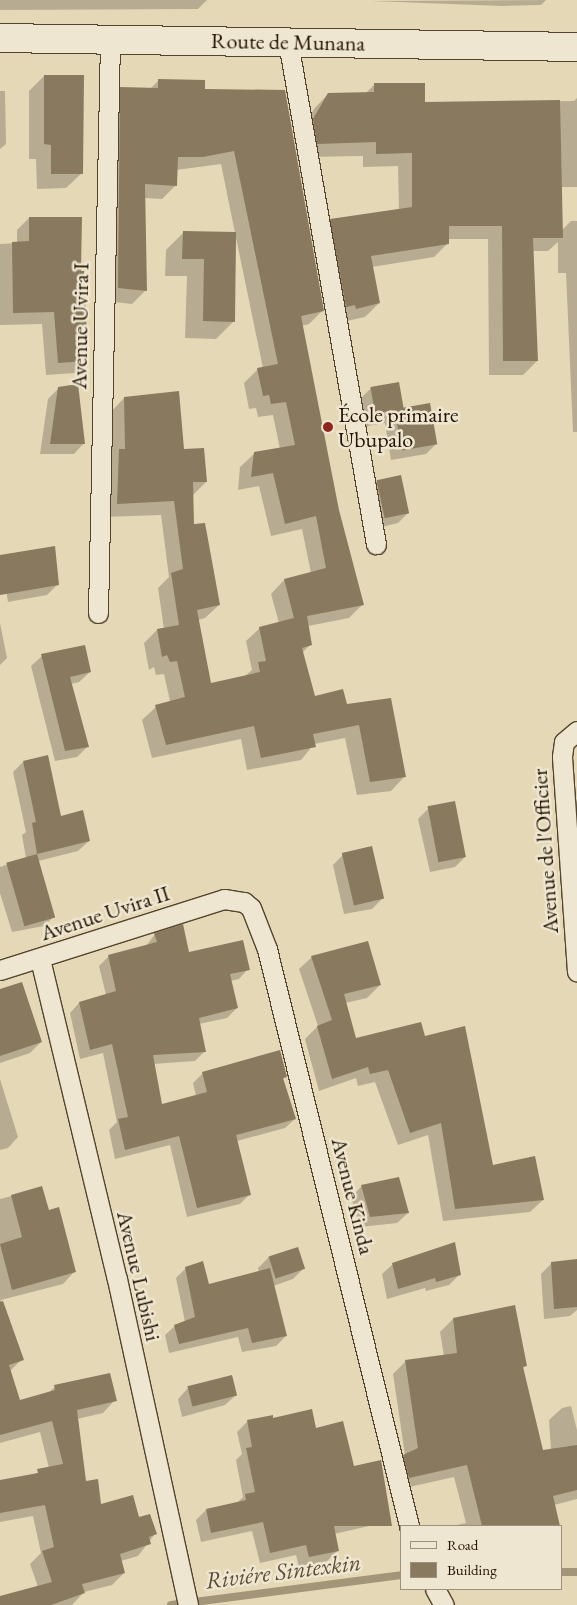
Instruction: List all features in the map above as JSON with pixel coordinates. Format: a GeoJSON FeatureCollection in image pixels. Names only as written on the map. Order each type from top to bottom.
{"type":"FeatureCollection","features":[{"type":"Feature","properties":{"kind":"main road","name":"Route de Munana"},"geometry":{"type":"LineString","coordinates":[[0,38],[577,46]]}},
{"type":"Feature","properties":{"kind":"street","name":"Avenue Uvira I"},"geometry":{"type":"LineString","coordinates":[[98,613],[110,40]]}},
{"type":"Feature","properties":{"kind":"street"},"geometry":{"type":"LineString","coordinates":[[288,42],[376,544]]}},
{"type":"Feature","properties":{"kind":"street","name":"Avenue de l'Officier"},"geometry":{"type":"LineString","coordinates":[[576,731],[564,742],[562,757],[577,971]]}},
{"type":"Feature","properties":{"kind":"street","name":"Avenue Uvira II"},"geometry":{"type":"LineString","coordinates":[[0,970],[40,959],[224,899]]}},
{"type":"Feature","properties":{"kind":"street","name":"Avenue Kinda"},"geometry":{"type":"LineString","coordinates":[[224,899],[244,902],[251,908],[267,949],[409,1525]]}},
{"type":"Feature","properties":{"kind":"street","name":"Avenue Lubishi"},"geometry":{"type":"LineString","coordinates":[[40,959],[117,1280],[188,1605]]}},
{"type":"Feature","properties":{"kind":"street"},"geometry":{"type":"LineString","coordinates":[[435,1590],[444,1605]]}},
{"type":"Feature","properties":{"kind":"building"},"geometry":{"type":"Polygon","coordinates":[[[44,75],[84,75],[83,174],[51,174],[51,145],[44,144],[44,75]]]}},
{"type":"Feature","properties":{"kind":"building"},"geometry":{"type":"Polygon","coordinates":[[[158,79],[205,80],[205,89],[285,90],[324,311],[301,316],[339,510],[364,605],[307,616],[312,645],[302,648],[315,696],[343,689],[347,704],[391,698],[406,777],[370,782],[359,725],[313,734],[316,747],[261,758],[254,726],[166,745],[155,705],[185,697],[177,661],[170,662],[167,655],[162,657],[157,629],[179,625],[171,573],[183,569],[174,501],[117,504],[119,449],[125,449],[124,397],[179,391],[184,449],[204,448],[207,482],[193,482],[194,524],[205,523],[220,605],[197,610],[211,683],[260,672],[258,662],[266,661],[259,627],[294,618],[284,579],[326,568],[316,516],[285,524],[273,473],[251,477],[254,452],[295,445],[286,402],[271,404],[269,395],[263,396],[257,368],[278,364],[234,151],[203,157],[178,157],[177,186],[145,184],[147,291],[118,288],[120,87],[158,88],[158,79]]]}},
{"type":"Feature","properties":{"kind":"building"},"geometry":{"type":"Polygon","coordinates":[[[374,83],[425,83],[425,102],[560,100],[563,238],[533,238],[538,361],[503,361],[502,226],[449,226],[449,244],[371,256],[380,303],[356,309],[355,305],[346,307],[330,219],[412,207],[412,153],[376,154],[376,142],[317,144],[313,119],[328,93],[374,92],[374,83]]]}},
{"type":"Feature","properties":{"kind":"building"},"geometry":{"type":"Polygon","coordinates":[[[29,217],[82,217],[81,271],[84,271],[88,361],[58,363],[54,312],[13,313],[12,242],[29,241],[29,217]]]}},
{"type":"Feature","properties":{"kind":"building"},"geometry":{"type":"Polygon","coordinates":[[[183,231],[236,232],[235,322],[203,321],[204,259],[182,259],[183,231]]]}},
{"type":"Feature","properties":{"kind":"building"},"geometry":{"type":"Polygon","coordinates":[[[399,382],[404,409],[375,414],[370,387],[399,382]]]}},
{"type":"Feature","properties":{"kind":"building"},"geometry":{"type":"Polygon","coordinates":[[[78,384],[85,444],[50,444],[58,387],[78,384]]]}},
{"type":"Feature","properties":{"kind":"building"},"geometry":{"type":"Polygon","coordinates":[[[430,403],[437,444],[402,451],[395,409],[430,403]]]}},
{"type":"Feature","properties":{"kind":"building"},"geometry":{"type":"Polygon","coordinates":[[[401,475],[409,513],[385,518],[377,480],[401,475]]]}},
{"type":"Feature","properties":{"kind":"building"},"geometry":{"type":"Polygon","coordinates":[[[55,546],[59,585],[0,595],[0,555],[55,546]]]}},
{"type":"Feature","properties":{"kind":"building"},"geometry":{"type":"Polygon","coordinates":[[[85,645],[91,672],[70,677],[89,747],[65,751],[41,654],[85,645]]]}},
{"type":"Feature","properties":{"kind":"building"},"geometry":{"type":"Polygon","coordinates":[[[48,755],[61,816],[83,810],[90,841],[37,854],[32,823],[36,822],[23,761],[48,755]]]}},
{"type":"Feature","properties":{"kind":"building"},"geometry":{"type":"Polygon","coordinates":[[[455,801],[466,857],[438,862],[428,806],[455,801]]]}},
{"type":"Feature","properties":{"kind":"building"},"geometry":{"type":"Polygon","coordinates":[[[372,846],[384,899],[354,906],[342,853],[372,846]]]}},
{"type":"Feature","properties":{"kind":"building"},"geometry":{"type":"Polygon","coordinates":[[[37,854],[55,917],[24,926],[6,863],[37,854]]]}},
{"type":"Feature","properties":{"kind":"building"},"geometry":{"type":"Polygon","coordinates":[[[183,924],[189,952],[243,940],[250,970],[230,974],[238,1008],[199,1018],[206,1052],[153,1055],[162,1104],[207,1092],[202,1072],[280,1050],[287,1077],[283,1078],[296,1119],[236,1135],[251,1195],[197,1208],[179,1136],[125,1150],[118,1119],[128,1117],[112,1044],[90,1050],[79,1002],[116,991],[108,955],[157,942],[154,933],[183,924]]]}},
{"type":"Feature","properties":{"kind":"building"},"geometry":{"type":"Polygon","coordinates":[[[368,941],[381,985],[344,994],[356,1038],[421,1022],[425,1036],[465,1026],[493,1165],[535,1156],[544,1200],[455,1209],[441,1123],[410,1133],[388,1070],[370,1074],[368,1067],[332,1079],[317,1026],[332,1020],[311,956],[368,941]]]}},
{"type":"Feature","properties":{"kind":"building"},"geometry":{"type":"Polygon","coordinates":[[[22,982],[42,1042],[0,1056],[0,989],[22,982]]]}},
{"type":"Feature","properties":{"kind":"building"},"geometry":{"type":"Polygon","coordinates":[[[399,1177],[409,1213],[370,1217],[361,1185],[399,1177]]]}},
{"type":"Feature","properties":{"kind":"building"},"geometry":{"type":"Polygon","coordinates":[[[42,1186],[49,1210],[59,1207],[76,1272],[12,1290],[0,1244],[22,1237],[11,1195],[42,1186]]]}},
{"type":"Feature","properties":{"kind":"building"},"geometry":{"type":"Polygon","coordinates":[[[455,1242],[461,1275],[436,1282],[435,1278],[398,1289],[392,1263],[455,1242]]]}},
{"type":"Feature","properties":{"kind":"building"},"geometry":{"type":"Polygon","coordinates":[[[298,1247],[305,1269],[276,1278],[269,1257],[298,1247]]]}},
{"type":"Feature","properties":{"kind":"building"},"geometry":{"type":"Polygon","coordinates":[[[577,1259],[577,1307],[554,1309],[551,1262],[577,1259]]]}},
{"type":"Feature","properties":{"kind":"building"},"geometry":{"type":"Polygon","coordinates":[[[203,1261],[209,1284],[270,1268],[287,1336],[252,1343],[248,1328],[179,1344],[174,1325],[195,1317],[185,1267],[203,1261]]]}},
{"type":"Feature","properties":{"kind":"building"},"geometry":{"type":"Polygon","coordinates":[[[3,1301],[24,1360],[9,1365],[20,1400],[55,1390],[54,1385],[110,1373],[117,1401],[77,1410],[86,1481],[98,1479],[101,1504],[133,1495],[139,1517],[150,1514],[157,1534],[149,1537],[151,1544],[120,1554],[125,1573],[82,1584],[85,1593],[51,1605],[0,1605],[0,1596],[52,1582],[42,1551],[54,1547],[45,1505],[0,1513],[0,1480],[38,1473],[37,1469],[63,1464],[52,1421],[0,1435],[0,1302],[3,1301]]]}},
{"type":"Feature","properties":{"kind":"building"},"geometry":{"type":"Polygon","coordinates":[[[515,1305],[527,1366],[523,1367],[543,1450],[577,1445],[577,1490],[553,1496],[560,1525],[482,1525],[467,1465],[409,1478],[403,1455],[418,1448],[405,1360],[457,1353],[453,1318],[515,1305]]]}},
{"type":"Feature","properties":{"kind":"building"},"geometry":{"type":"Polygon","coordinates":[[[232,1375],[237,1395],[192,1407],[187,1386],[232,1375]]]}},
{"type":"Feature","properties":{"kind":"building"},"geometry":{"type":"Polygon","coordinates":[[[312,1409],[316,1428],[343,1421],[354,1466],[381,1460],[392,1526],[334,1526],[339,1551],[309,1557],[306,1545],[270,1553],[263,1522],[211,1533],[206,1509],[246,1500],[245,1494],[255,1492],[246,1448],[252,1447],[247,1420],[273,1415],[273,1418],[312,1409]]]}},
{"type":"Feature","properties":{"kind":"waterway","name":"Riviére Sintexkin"},"geometry":{"type":"LineString","coordinates":[[562,1572],[577,1572]]}},
{"type":"Feature","properties":{"kind":"waterway","name":"Riviére Sintexkin"},"geometry":{"type":"LineString","coordinates":[[171,1605],[400,1575]]}},
{"type":"Feature","properties":{"kind":"place","name":"École primaire Ubupalo"},"geometry":{"type":"Point","coordinates":[328,427]}}]}
